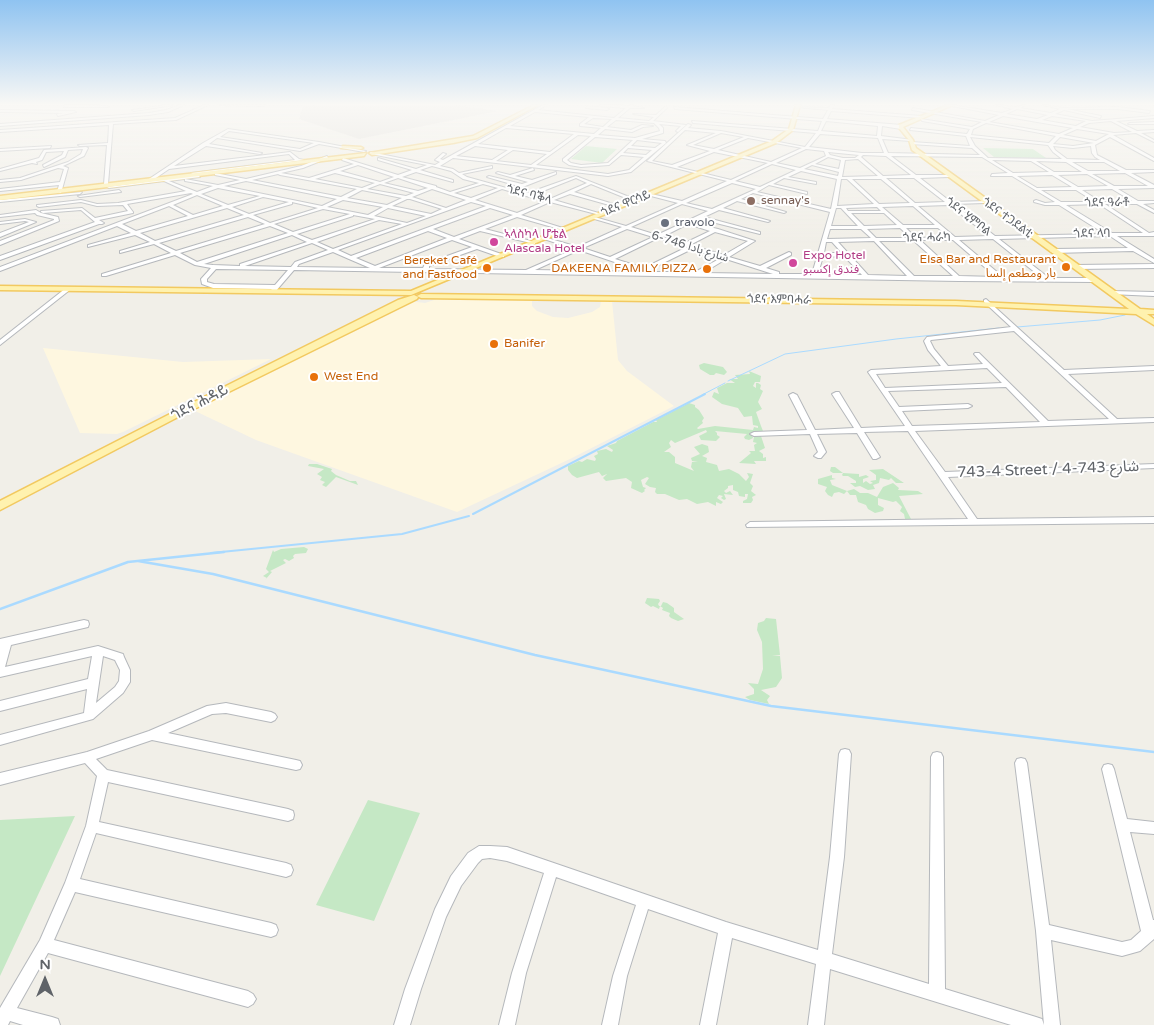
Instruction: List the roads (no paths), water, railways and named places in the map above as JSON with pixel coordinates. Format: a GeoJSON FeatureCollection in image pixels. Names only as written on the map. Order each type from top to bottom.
{"type":"FeatureCollection","features":[{"type":"Feature","properties":{"kind":"main road"},"geometry":{"type":"LineString","coordinates":[[340,157],[342,153]]}},
{"type":"Feature","properties":{"kind":"main road"},"geometry":{"type":"LineString","coordinates":[[1,200],[59,190],[80,191],[361,153]]}},
{"type":"Feature","properties":{"kind":"main road"},"geometry":{"type":"LineString","coordinates":[[80,191],[152,179],[301,163],[362,153]]}},
{"type":"Feature","properties":{"kind":"main road"},"geometry":{"type":"LineString","coordinates":[[395,157],[396,153]]}},
{"type":"Feature","properties":{"kind":"main road","name":"ጎደና ዋርሳይ"},"geometry":{"type":"LineString","coordinates":[[415,294],[465,271],[748,153]]}},
{"type":"Feature","properties":{"kind":"main road","name":"ጎደና ተጋደልቲ"},"geometry":{"type":"LineString","coordinates":[[917,153],[1153,322]]}},
{"type":"Feature","properties":{"kind":"main road"},"geometry":{"type":"LineString","coordinates":[[434,286],[431,291],[438,294]]}},
{"type":"Feature","properties":{"kind":"main road"},"geometry":{"type":"LineString","coordinates":[[66,291],[275,289],[415,294]]}},
{"type":"Feature","properties":{"kind":"main road"},"geometry":{"type":"LineString","coordinates":[[0,290],[372,296],[415,294]]}},
{"type":"Feature","properties":{"kind":"main road","name":"ጎደና እምባሓራ"},"geometry":{"type":"LineString","coordinates":[[415,294],[988,303],[1097,306],[1135,310]]}},
{"type":"Feature","properties":{"kind":"main road","name":"ጎደና እምባሓራ"},"geometry":{"type":"LineString","coordinates":[[415,294],[988,303],[1135,310]]}},
{"type":"Feature","properties":{"kind":"main road","name":"ጎደና ሕዳይ"},"geometry":{"type":"LineString","coordinates":[[0,506],[415,294]]}},
{"type":"Feature","properties":{"kind":"main road"},"geometry":{"type":"LineString","coordinates":[[1097,306],[1112,302],[1115,298],[1114,295],[1154,310]]}},
{"type":"Feature","properties":{"kind":"main road"},"geometry":{"type":"LineString","coordinates":[[372,296],[384,297],[388,301],[384,311]]}},
{"type":"Feature","properties":{"kind":"main road"},"geometry":{"type":"LineString","coordinates":[[1113,310],[1153,322]]}},
{"type":"Feature","properties":{"kind":"main road"},"geometry":{"type":"LineString","coordinates":[[1135,310],[1154,310]]}},
{"type":"Feature","properties":{"kind":"main road"},"geometry":{"type":"LineString","coordinates":[[1153,322],[1148,315],[1154,310]]}},
{"type":"Feature","properties":{"kind":"street"},"geometry":{"type":"LineString","coordinates":[[0,170],[41,159],[44,153]]}},
{"type":"Feature","properties":{"kind":"street"},"geometry":{"type":"LineString","coordinates":[[0,176],[16,174],[47,164],[64,156],[65,153]]}},
{"type":"Feature","properties":{"kind":"street"},"geometry":{"type":"LineString","coordinates":[[0,182],[21,179],[59,167],[70,163],[84,153]]}},
{"type":"Feature","properties":{"kind":"street"},"geometry":{"type":"LineString","coordinates":[[106,184],[108,153]]}},
{"type":"Feature","properties":{"kind":"street","name":"ጎደና ባቕላ"},"geometry":{"type":"LineString","coordinates":[[152,179],[191,153]]}},
{"type":"Feature","properties":{"kind":"street"},"geometry":{"type":"LineString","coordinates":[[258,153],[272,155]]}},
{"type":"Feature","properties":{"kind":"street"},"geometry":{"type":"LineString","coordinates":[[168,168],[291,153],[301,163]]}},
{"type":"Feature","properties":{"kind":"street","name":"ጎደና ባቕላ"},"geometry":{"type":"LineString","coordinates":[[372,153],[434,166],[483,183],[600,214]]}},
{"type":"Feature","properties":{"kind":"street"},"geometry":{"type":"LineString","coordinates":[[104,275],[322,208],[362,189],[397,176],[434,166],[460,153]]}},
{"type":"Feature","properties":{"kind":"street"},"geometry":{"type":"LineString","coordinates":[[458,174],[491,165],[506,153]]}},
{"type":"Feature","properties":{"kind":"street"},"geometry":{"type":"LineString","coordinates":[[531,167],[551,153]]}},
{"type":"Feature","properties":{"kind":"street"},"geometry":{"type":"LineString","coordinates":[[541,160],[564,158],[571,153]]}},
{"type":"Feature","properties":{"kind":"street"},"geometry":{"type":"LineString","coordinates":[[452,157],[491,165],[531,167],[595,175],[614,175],[630,171],[651,153]]}},
{"type":"Feature","properties":{"kind":"street"},"geometry":{"type":"LineString","coordinates":[[658,153],[649,161],[759,188]]}},
{"type":"Feature","properties":{"kind":"street"},"geometry":{"type":"LineString","coordinates":[[671,167],[708,153]]}},
{"type":"Feature","properties":{"kind":"street"},"geometry":{"type":"LineString","coordinates":[[723,153],[840,178],[949,176]]}},
{"type":"Feature","properties":{"kind":"street"},"geometry":{"type":"LineString","coordinates":[[526,272],[794,153]]}},
{"type":"Feature","properties":{"kind":"street"},"geometry":{"type":"LineString","coordinates":[[610,259],[799,170],[824,153]]}},
{"type":"Feature","properties":{"kind":"street"},"geometry":{"type":"LineString","coordinates":[[827,153],[843,159],[886,154],[1032,160],[1103,160]]}},
{"type":"Feature","properties":{"kind":"street"},"geometry":{"type":"LineString","coordinates":[[851,153],[861,156],[882,177],[1002,279]]}},
{"type":"Feature","properties":{"kind":"street"},"geometry":{"type":"LineString","coordinates":[[979,153],[1154,261]]}},
{"type":"Feature","properties":{"kind":"street"},"geometry":{"type":"LineString","coordinates":[[1056,153],[1087,173],[1154,211]]}},
{"type":"Feature","properties":{"kind":"street"},"geometry":{"type":"LineString","coordinates":[[1094,153],[1103,160],[1154,187]]}},
{"type":"Feature","properties":{"kind":"street"},"geometry":{"type":"LineString","coordinates":[[1142,153],[1154,160]]}},
{"type":"Feature","properties":{"kind":"street"},"geometry":{"type":"LineString","coordinates":[[444,154],[437,160],[445,161]]}},
{"type":"Feature","properties":{"kind":"street"},"geometry":{"type":"LineString","coordinates":[[564,158],[564,161],[570,164],[594,167],[609,164],[620,154],[647,156]]}},
{"type":"Feature","properties":{"kind":"street","name":"ጎደና ሂምቦል"},"geometry":{"type":"LineString","coordinates":[[886,154],[1049,280]]}},
{"type":"Feature","properties":{"kind":"street"},"geometry":{"type":"LineString","coordinates":[[340,157],[364,155],[451,181]]}},
{"type":"Feature","properties":{"kind":"street"},"geometry":{"type":"LineString","coordinates":[[204,164],[212,157]]}},
{"type":"Feature","properties":{"kind":"street"},"geometry":{"type":"LineString","coordinates":[[340,157],[564,230]]}},
{"type":"Feature","properties":{"kind":"street"},"geometry":{"type":"LineString","coordinates":[[320,159],[341,169]]}},
{"type":"Feature","properties":{"kind":"street"},"geometry":{"type":"LineString","coordinates":[[814,277],[833,209],[843,159]]}},
{"type":"Feature","properties":{"kind":"street"},"geometry":{"type":"LineString","coordinates":[[231,160],[236,168]]}},
{"type":"Feature","properties":{"kind":"street"},"geometry":{"type":"LineString","coordinates":[[1032,160],[1152,235]]}},
{"type":"Feature","properties":{"kind":"street"},"geometry":{"type":"LineString","coordinates":[[32,162],[66,168],[59,190]]}},
{"type":"Feature","properties":{"kind":"street"},"geometry":{"type":"LineString","coordinates":[[59,190],[236,168],[301,163]]}},
{"type":"Feature","properties":{"kind":"street"},"geometry":{"type":"LineString","coordinates":[[296,168],[301,163]]}},
{"type":"Feature","properties":{"kind":"street"},"geometry":{"type":"LineString","coordinates":[[1,200],[301,163]]}},
{"type":"Feature","properties":{"kind":"street"},"geometry":{"type":"LineString","coordinates":[[0,268],[195,192],[301,163]]}},
{"type":"Feature","properties":{"kind":"street"},"geometry":{"type":"LineString","coordinates":[[90,246],[265,197],[358,164]]}},
{"type":"Feature","properties":{"kind":"street"},"geometry":{"type":"LineString","coordinates":[[810,164],[841,171]]}},
{"type":"Feature","properties":{"kind":"street"},"geometry":{"type":"LineString","coordinates":[[243,179],[296,168],[326,174]]}},
{"type":"Feature","properties":{"kind":"street"},"geometry":{"type":"LineString","coordinates":[[478,181],[506,170]]}},
{"type":"Feature","properties":{"kind":"street"},"geometry":{"type":"LineString","coordinates":[[511,190],[556,174],[531,170],[512,176]]}},
{"type":"Feature","properties":{"kind":"street"},"geometry":{"type":"LineString","coordinates":[[334,171],[419,193]]}},
{"type":"Feature","properties":{"kind":"street"},"geometry":{"type":"LineString","coordinates":[[992,175],[1148,171],[1154,173]]}},
{"type":"Feature","properties":{"kind":"street"},"geometry":{"type":"LineString","coordinates":[[276,173],[407,197],[446,209]]}},
{"type":"Feature","properties":{"kind":"street"},"geometry":{"type":"LineString","coordinates":[[498,173],[550,186],[618,207]]}},
{"type":"Feature","properties":{"kind":"street"},"geometry":{"type":"LineString","coordinates":[[216,174],[430,215]]}},
{"type":"Feature","properties":{"kind":"street"},"geometry":{"type":"LineString","coordinates":[[368,217],[407,197],[463,177]]}},
{"type":"Feature","properties":{"kind":"street"},"geometry":{"type":"LineString","coordinates":[[489,177],[523,186]]}},
{"type":"Feature","properties":{"kind":"street"},"geometry":{"type":"LineString","coordinates":[[528,195],[574,177],[635,200]]}},
{"type":"Feature","properties":{"kind":"street"},"geometry":{"type":"LineString","coordinates":[[784,177],[814,183]]}},
{"type":"Feature","properties":{"kind":"street"},"geometry":{"type":"LineString","coordinates":[[181,178],[265,197],[408,224],[502,256]]}},
{"type":"Feature","properties":{"kind":"street"},"geometry":{"type":"LineString","coordinates":[[850,178],[958,279]]}},
{"type":"Feature","properties":{"kind":"street"},"geometry":{"type":"LineString","coordinates":[[165,180],[374,269],[481,230],[591,183]]}},
{"type":"Feature","properties":{"kind":"street"},"geometry":{"type":"LineString","coordinates":[[0,190],[12,186],[62,183]]}},
{"type":"Feature","properties":{"kind":"street"},"geometry":{"type":"LineString","coordinates":[[451,193],[483,183]]}},
{"type":"Feature","properties":{"kind":"street"},"geometry":{"type":"LineString","coordinates":[[80,191],[174,184]]}},
{"type":"Feature","properties":{"kind":"street"},"geometry":{"type":"LineString","coordinates":[[768,184],[804,192]]}},
{"type":"Feature","properties":{"kind":"street"},"geometry":{"type":"LineString","coordinates":[[1037,189],[1154,187]]}},
{"type":"Feature","properties":{"kind":"street"},"geometry":{"type":"LineString","coordinates":[[215,267],[204,279],[204,283],[212,286],[275,289],[291,268],[300,262],[502,188]]}},
{"type":"Feature","properties":{"kind":"street"},"geometry":{"type":"LineString","coordinates":[[76,209],[80,191]]}},
{"type":"Feature","properties":{"kind":"street"},"geometry":{"type":"LineString","coordinates":[[37,210],[76,209],[85,211],[195,192]]}},
{"type":"Feature","properties":{"kind":"street"},"geometry":{"type":"LineString","coordinates":[[114,224],[195,192]]}},
{"type":"Feature","properties":{"kind":"street"},"geometry":{"type":"LineString","coordinates":[[752,192],[833,209],[841,206],[984,202]]}},
{"type":"Feature","properties":{"kind":"street"},"geometry":{"type":"LineString","coordinates":[[649,194],[712,211]]}},
{"type":"Feature","properties":{"kind":"street"},"geometry":{"type":"LineString","coordinates":[[736,199],[784,212]]}},
{"type":"Feature","properties":{"kind":"street"},"geometry":{"type":"LineString","coordinates":[[1,200],[41,201],[37,210]]}},
{"type":"Feature","properties":{"kind":"street","name":"ጎደና ዓራቶ"},"geometry":{"type":"LineString","coordinates":[[1036,201],[1042,204],[1154,202]]}},
{"type":"Feature","properties":{"kind":"street"},"geometry":{"type":"LineString","coordinates":[[0,216],[78,202],[102,205],[123,204],[131,212],[96,221],[77,230],[0,258]]}},
{"type":"Feature","properties":{"kind":"street"},"geometry":{"type":"LineString","coordinates":[[122,252],[293,202]]}},
{"type":"Feature","properties":{"kind":"street"},"geometry":{"type":"LineString","coordinates":[[168,204],[193,217]]}},
{"type":"Feature","properties":{"kind":"street"},"geometry":{"type":"LineString","coordinates":[[351,258],[491,206]]}},
{"type":"Feature","properties":{"kind":"street"},"geometry":{"type":"LineString","coordinates":[[841,206],[913,278]]}},
{"type":"Feature","properties":{"kind":"street"},"geometry":{"type":"LineString","coordinates":[[718,208],[768,221]]}},
{"type":"Feature","properties":{"kind":"street"},"geometry":{"type":"LineString","coordinates":[[1,243],[56,222],[56,218],[37,210]]}},
{"type":"Feature","properties":{"kind":"street"},"geometry":{"type":"LineString","coordinates":[[85,211],[96,221],[114,224],[196,264],[215,267],[1094,280]]}},
{"type":"Feature","properties":{"kind":"street"},"geometry":{"type":"LineString","coordinates":[[849,212],[885,212]]}},
{"type":"Feature","properties":{"kind":"street"},"geometry":{"type":"LineString","coordinates":[[196,264],[353,214]]}},
{"type":"Feature","properties":{"kind":"street","name":"شارع بادا 746-6"},"geometry":{"type":"LineString","coordinates":[[593,217],[787,276]]}},
{"type":"Feature","properties":{"kind":"street"},"geometry":{"type":"LineString","coordinates":[[700,217],[758,233]]}},
{"type":"Feature","properties":{"kind":"street"},"geometry":{"type":"LineString","coordinates":[[235,268],[379,219]]}},
{"type":"Feature","properties":{"kind":"street"},"geometry":{"type":"LineString","coordinates":[[0,223],[25,220],[34,222],[1,235]]}},
{"type":"Feature","properties":{"kind":"street"},"geometry":{"type":"LineString","coordinates":[[688,223],[752,241],[726,258],[694,275]]}},
{"type":"Feature","properties":{"kind":"street"},"geometry":{"type":"LineString","coordinates":[[51,224],[58,226]]}},
{"type":"Feature","properties":{"kind":"street"},"geometry":{"type":"LineString","coordinates":[[828,228],[940,226]]}},
{"type":"Feature","properties":{"kind":"street"},"geometry":{"type":"LineString","coordinates":[[65,227],[77,230]]}},
{"type":"Feature","properties":{"kind":"street"},"geometry":{"type":"LineString","coordinates":[[481,230],[533,243]]}},
{"type":"Feature","properties":{"kind":"street"},"geometry":{"type":"LineString","coordinates":[[644,270],[716,230]]}},
{"type":"Feature","properties":{"kind":"street"},"geometry":{"type":"LineString","coordinates":[[1,235],[16,237]]}},
{"type":"Feature","properties":{"kind":"street","name":"ጎደና ላባ"},"geometry":{"type":"LineString","coordinates":[[1030,235],[1152,235]]}},
{"type":"Feature","properties":{"kind":"street","name":"ጎደና ሓራካ"},"geometry":{"type":"LineString","coordinates":[[824,241],[1030,235]]}},
{"type":"Feature","properties":{"kind":"street"},"geometry":{"type":"LineString","coordinates":[[546,238],[657,274]]}},
{"type":"Feature","properties":{"kind":"street"},"geometry":{"type":"LineString","coordinates":[[834,241],[866,277]]}},
{"type":"Feature","properties":{"kind":"street"},"geometry":{"type":"LineString","coordinates":[[1,243],[9,244]]}},
{"type":"Feature","properties":{"kind":"street"},"geometry":{"type":"LineString","coordinates":[[17,247],[40,253]]}},
{"type":"Feature","properties":{"kind":"street"},"geometry":{"type":"LineString","coordinates":[[427,270],[425,268],[427,265],[476,247]]}},
{"type":"Feature","properties":{"kind":"street"},"geometry":{"type":"LineString","coordinates":[[1053,251],[1134,249]]}},
{"type":"Feature","properties":{"kind":"street"},"geometry":{"type":"LineString","coordinates":[[761,268],[788,254]]}},
{"type":"Feature","properties":{"kind":"street"},"geometry":{"type":"LineString","coordinates":[[821,254],[847,255]]}},
{"type":"Feature","properties":{"kind":"street"},"geometry":{"type":"LineString","coordinates":[[1076,267],[1154,266]]}},
{"type":"Feature","properties":{"kind":"street"},"geometry":{"type":"LineString","coordinates":[[0,343],[66,291]]}},
{"type":"Feature","properties":{"kind":"street"},"geometry":{"type":"LineString","coordinates":[[1114,295],[1154,294]]}},
{"type":"Feature","properties":{"kind":"street"},"geometry":{"type":"LineString","coordinates":[[988,303],[1115,421]]}},
{"type":"Feature","properties":{"kind":"street"},"geometry":{"type":"LineString","coordinates":[[945,367],[933,352],[927,339],[1014,329]]}},
{"type":"Feature","properties":{"kind":"street"},"geometry":{"type":"LineString","coordinates":[[978,354],[1046,424]]}},
{"type":"Feature","properties":{"kind":"street"},"geometry":{"type":"LineString","coordinates":[[866,365],[974,521]]}},
{"type":"Feature","properties":{"kind":"street"},"geometry":{"type":"LineString","coordinates":[[871,372],[989,366]]}},
{"type":"Feature","properties":{"kind":"street"},"geometry":{"type":"LineString","coordinates":[[1062,372],[1154,368]]}},
{"type":"Feature","properties":{"kind":"street"},"geometry":{"type":"LineString","coordinates":[[888,389],[1008,385]]}},
{"type":"Feature","properties":{"kind":"street"},"geometry":{"type":"LineString","coordinates":[[836,394],[876,457]]}},
{"type":"Feature","properties":{"kind":"street"},"geometry":{"type":"LineString","coordinates":[[793,395],[822,452],[818,456]]}},
{"type":"Feature","properties":{"kind":"street"},"geometry":{"type":"LineString","coordinates":[[897,409],[968,406]]}},
{"type":"Feature","properties":{"kind":"street"},"geometry":{"type":"LineString","coordinates":[[754,434],[861,432],[1154,420]]}},
{"type":"Feature","properties":{"kind":"street","name":"743-4 Street / شارع 743-4"},"geometry":{"type":"LineString","coordinates":[[942,475],[1154,466]]}},
{"type":"Feature","properties":{"kind":"street"},"geometry":{"type":"LineString","coordinates":[[750,525],[1154,520]]}},
{"type":"Feature","properties":{"kind":"street"},"geometry":{"type":"LineString","coordinates":[[0,667],[3,643],[84,624]]}},
{"type":"Feature","properties":{"kind":"street"},"geometry":{"type":"LineString","coordinates":[[0,673],[98,650],[119,657],[124,664],[124,676],[119,690],[90,716],[0,740]]}},
{"type":"Feature","properties":{"kind":"street"},"geometry":{"type":"LineString","coordinates":[[90,716],[92,683],[98,650]]}},
{"type":"Feature","properties":{"kind":"street"},"geometry":{"type":"LineString","coordinates":[[0,706],[92,683]]}},
{"type":"Feature","properties":{"kind":"street"},"geometry":{"type":"LineString","coordinates":[[0,779],[86,757],[152,735],[218,708],[271,717]]}},
{"type":"Feature","properties":{"kind":"street"},"geometry":{"type":"LineString","coordinates":[[152,735],[296,765]]}},
{"type":"Feature","properties":{"kind":"street"},"geometry":{"type":"LineString","coordinates":[[816,1025],[837,857],[845,754]]}},
{"type":"Feature","properties":{"kind":"street"},"geometry":{"type":"LineString","coordinates":[[86,757],[104,775],[288,815]]}},
{"type":"Feature","properties":{"kind":"street"},"geometry":{"type":"LineString","coordinates":[[937,757],[937,993]]}},
{"type":"Feature","properties":{"kind":"street"},"geometry":{"type":"LineString","coordinates":[[1021,764],[1043,931],[1052,1025]]}},
{"type":"Feature","properties":{"kind":"street"},"geometry":{"type":"LineString","coordinates":[[1043,931],[1122,949],[1136,946],[1152,931],[1108,769]]}},
{"type":"Feature","properties":{"kind":"street"},"geometry":{"type":"LineString","coordinates":[[52,1025],[4,1018],[45,945],[71,884],[92,826],[104,775]]}},
{"type":"Feature","properties":{"kind":"street"},"geometry":{"type":"LineString","coordinates":[[1122,825],[1154,828]]}},
{"type":"Feature","properties":{"kind":"street"},"geometry":{"type":"LineString","coordinates":[[92,826],[286,870]]}},
{"type":"Feature","properties":{"kind":"street"},"geometry":{"type":"LineString","coordinates":[[402,1025],[440,914],[456,881],[473,858],[479,853],[490,852],[507,854],[726,929],[1036,1025]]}},
{"type":"Feature","properties":{"kind":"street"},"geometry":{"type":"LineString","coordinates":[[507,1025],[519,973],[551,870]]}},
{"type":"Feature","properties":{"kind":"street"},"geometry":{"type":"LineString","coordinates":[[71,884],[271,930]]}},
{"type":"Feature","properties":{"kind":"street"},"geometry":{"type":"LineString","coordinates":[[610,1025],[620,976],[644,901]]}},
{"type":"Feature","properties":{"kind":"street"},"geometry":{"type":"LineString","coordinates":[[708,1025],[726,929]]}},
{"type":"Feature","properties":{"kind":"street"},"geometry":{"type":"LineString","coordinates":[[45,945],[248,999]]}},
{"type":"Feature","properties":{"kind":"waterway"},"geometry":{"type":"LineString","coordinates":[[1017,327],[1100,320],[1125,315]]}},
{"type":"Feature","properties":{"kind":"waterway"},"geometry":{"type":"LineString","coordinates":[[728,381],[785,354],[896,339],[999,328]]}},
{"type":"Feature","properties":{"kind":"waterway"},"geometry":{"type":"LineString","coordinates":[[702,395],[725,383]]}},
{"type":"Feature","properties":{"kind":"waterway"},"geometry":{"type":"LineString","coordinates":[[473,514],[705,394]]}},
{"type":"Feature","properties":{"kind":"waterway"},"geometry":{"type":"LineString","coordinates":[[211,553],[402,534],[469,516]]}},
{"type":"Feature","properties":{"kind":"waterway"},"geometry":{"type":"LineString","coordinates":[[0,609],[128,562],[224,552]]}},
{"type":"Feature","properties":{"kind":"waterway"},"geometry":{"type":"LineString","coordinates":[[138,561],[213,574],[535,655],[771,706],[1154,752]]}},
{"type":"Feature","properties":{"kind":"place","name":"sennay's"},"geometry":{"type":"Point","coordinates":[751,201]}},
{"type":"Feature","properties":{"kind":"place","name":"travolo"},"geometry":{"type":"Point","coordinates":[665,223]}},
{"type":"Feature","properties":{"kind":"place","name":"ኣላስካላ ሆቴል Alascala Hotel"},"geometry":{"type":"Point","coordinates":[494,242]}},
{"type":"Feature","properties":{"kind":"place","name":"Expo Hotel فندق إكسبو"},"geometry":{"type":"Point","coordinates":[793,263]}},
{"type":"Feature","properties":{"kind":"place","name":"Elsa Bar and Restaurant بار ومطعم إلسا"},"geometry":{"type":"Point","coordinates":[1066,267]}},
{"type":"Feature","properties":{"kind":"place","name":"Bereket Café and Fastfood"},"geometry":{"type":"Point","coordinates":[487,268]}},
{"type":"Feature","properties":{"kind":"place","name":"DAKEENA FAMILY PIZZA"},"geometry":{"type":"Point","coordinates":[707,269]}},
{"type":"Feature","properties":{"kind":"place","name":"Banifer"},"geometry":{"type":"Point","coordinates":[494,344]}},
{"type":"Feature","properties":{"kind":"place","name":"West End"},"geometry":{"type":"Point","coordinates":[314,377]}}]}
